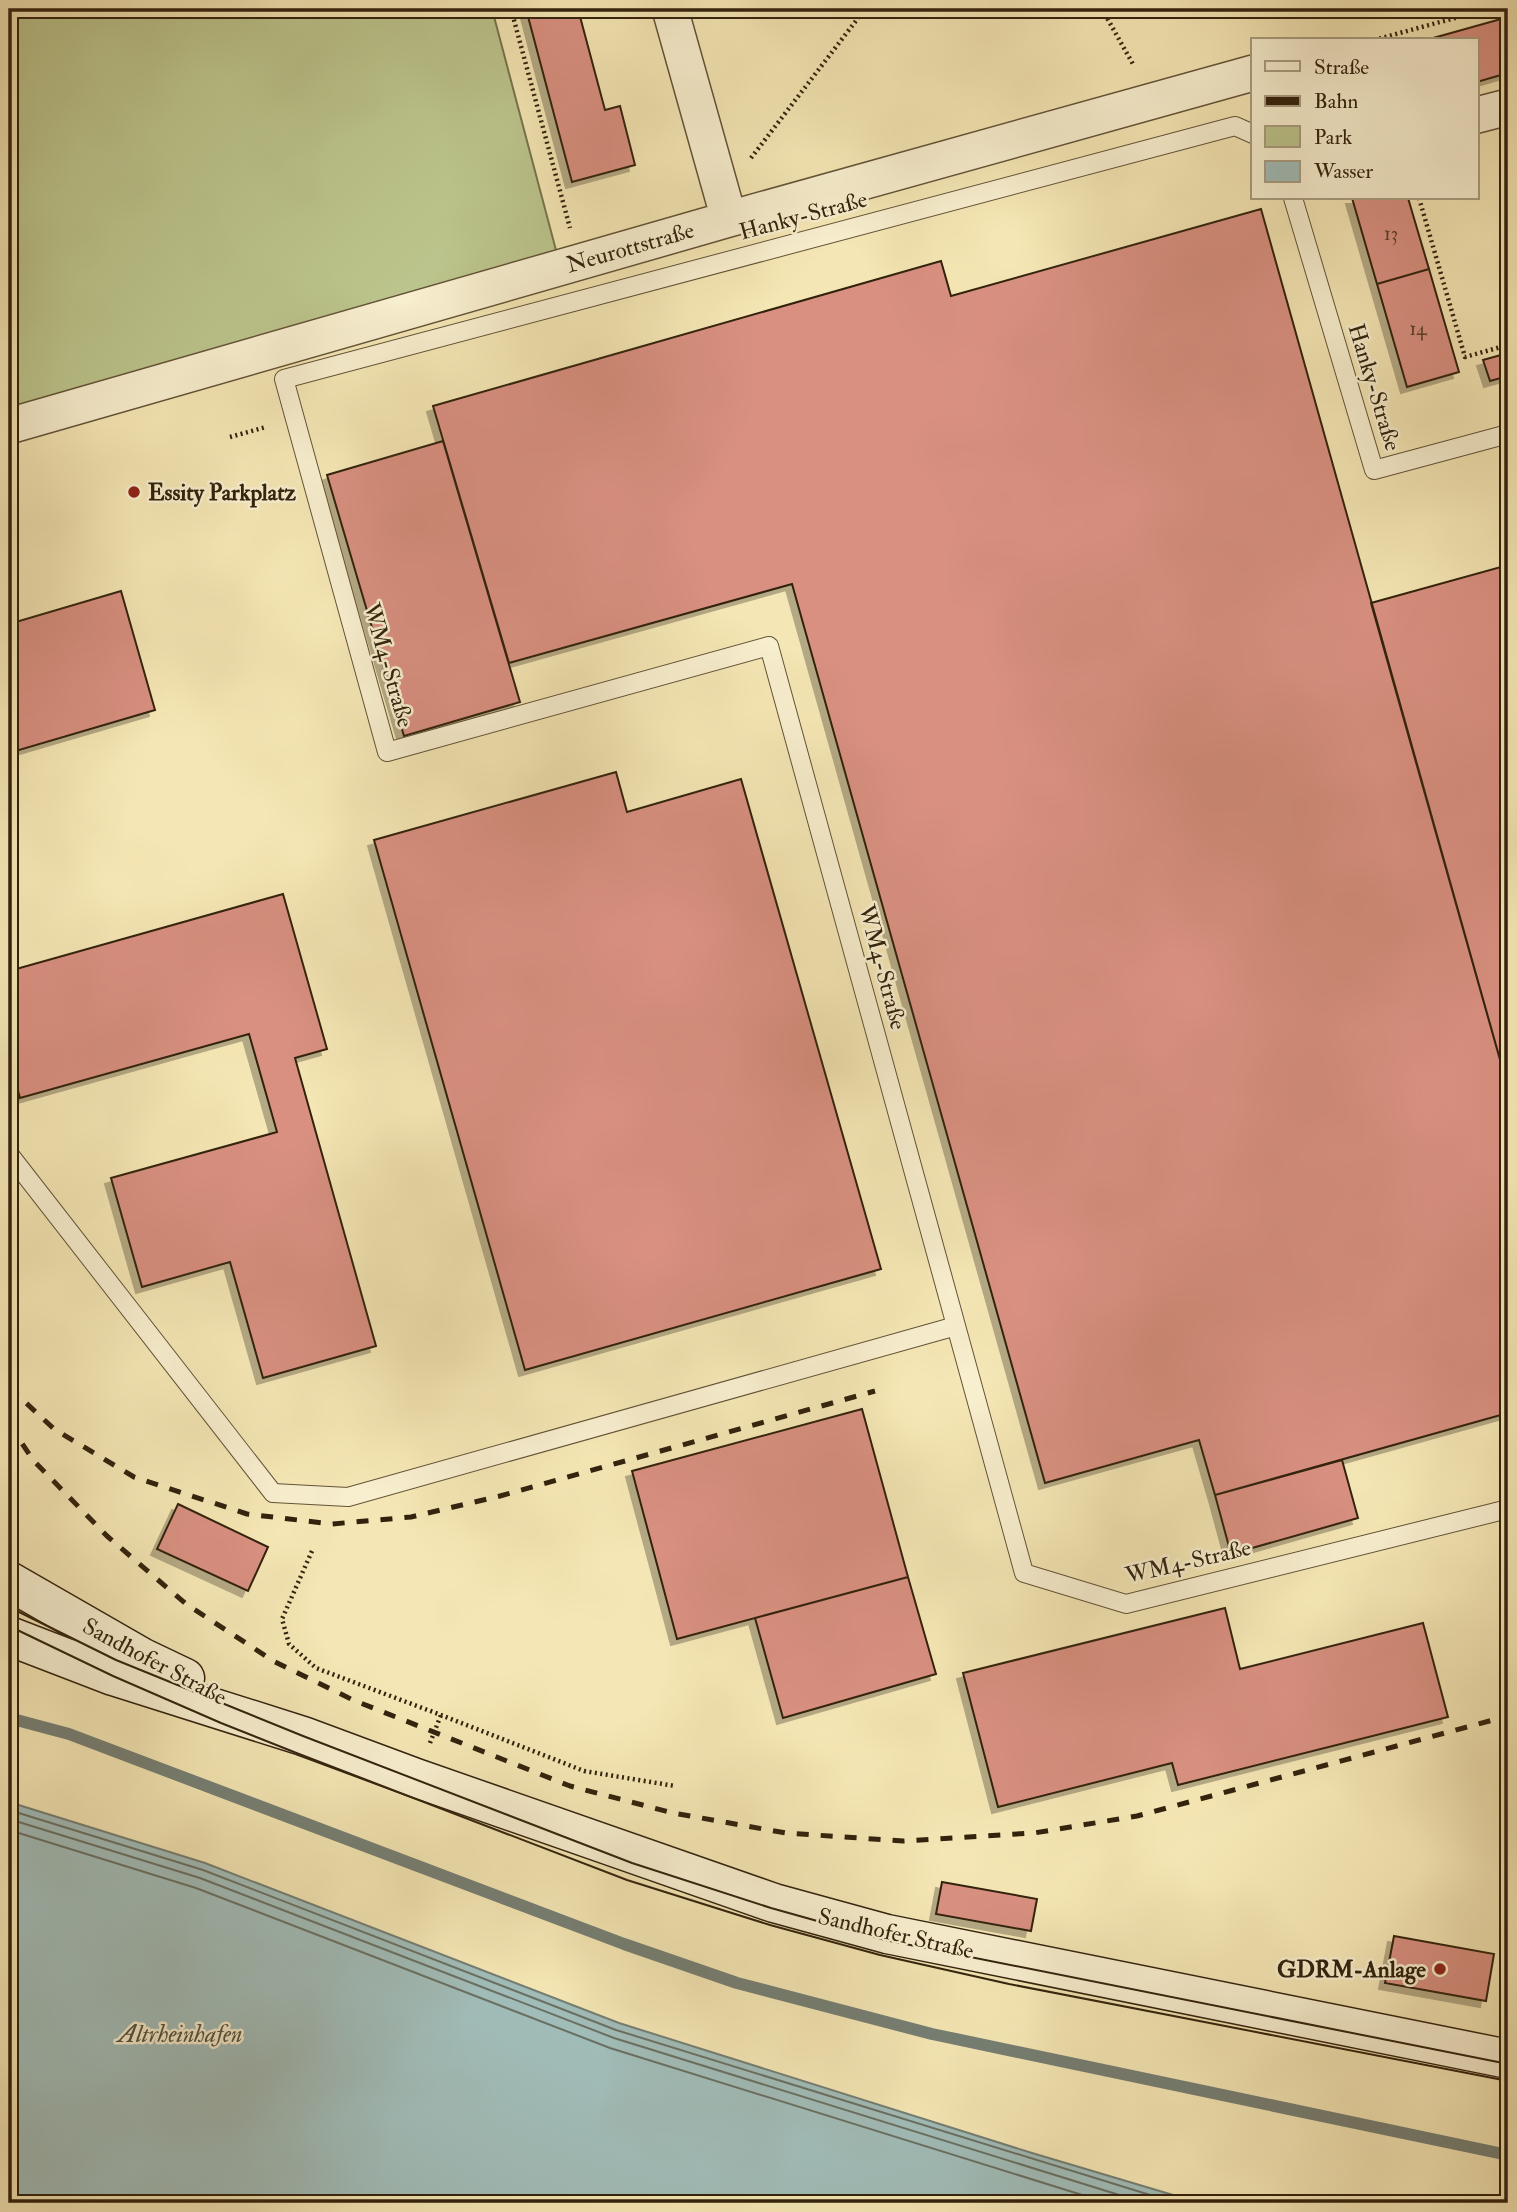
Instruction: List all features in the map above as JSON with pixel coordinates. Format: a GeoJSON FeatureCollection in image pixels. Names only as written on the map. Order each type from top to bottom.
{"type":"FeatureCollection","features":[{"type":"Feature","properties":{"kind":"street"},"geometry":{"type":"LineString","coordinates":[[670,9],[726,207]]}},
{"type":"Feature","properties":{"kind":"street","name":"Neurottstraße"},"geometry":{"type":"LineString","coordinates":[[9,426],[726,207],[1153,101],[1251,74]]}},
{"type":"Feature","properties":{"kind":"street"},"geometry":{"type":"LineString","coordinates":[[1478,115],[1508,107]]}},
{"type":"Feature","properties":{"kind":"street","name":"Sandhofer Straße"},"geometry":{"type":"LineString","coordinates":[[9,1581],[143,1658],[303,1736]]}},
{"type":"Feature","properties":{"kind":"street","name":"Sandhofer Straße"},"geometry":{"type":"LineString","coordinates":[[9,1636],[113,1676],[303,1736],[774,1903],[887,1934],[1508,2059]]}},
{"type":"Feature","properties":{"kind":"lane","name":"Hanky-Straße"},"geometry":{"type":"LineString","coordinates":[[284,379],[1235,126],[1251,133]]}},
{"type":"Feature","properties":{"kind":"lane","name":"Hanky-Straße"},"geometry":{"type":"LineString","coordinates":[[1294,200],[1374,470],[1508,435]]}},
{"type":"Feature","properties":{"kind":"lane","name":"WM4-Straße"},"geometry":{"type":"LineString","coordinates":[[284,379],[387,752],[769,646],[1024,1573],[1126,1604],[1508,1509]]}},
{"type":"Feature","properties":{"kind":"lane"},"geometry":{"type":"LineString","coordinates":[[9,1154],[273,1493],[348,1497],[956,1326]]}},
{"type":"Feature","properties":{"kind":"path"},"geometry":{"type":"LineString","coordinates":[[511,9],[572,237]]}},
{"type":"Feature","properties":{"kind":"path"},"geometry":{"type":"LineString","coordinates":[[726,207],[865,9]]}},
{"type":"Feature","properties":{"kind":"path"},"geometry":{"type":"LineString","coordinates":[[1102,9],[1153,101]]}},
{"type":"Feature","properties":{"kind":"path"},"geometry":{"type":"LineString","coordinates":[[1381,38],[1488,9]]}},
{"type":"Feature","properties":{"kind":"path"},"geometry":{"type":"LineString","coordinates":[[1420,200],[1465,357],[1508,345]]}},
{"type":"Feature","properties":{"kind":"path"},"geometry":{"type":"LineString","coordinates":[[230,437],[248,433]]}},
{"type":"Feature","properties":{"kind":"path"},"geometry":{"type":"LineString","coordinates":[[312,1551],[282,1619],[289,1644],[316,1668],[584,1771],[675,1786]]}},
{"type":"Feature","properties":{"kind":"green space"},"geometry":{"type":"Polygon","coordinates":[[[9,9],[492,9],[557,254],[9,408],[9,9]]]}},
{"type":"Feature","properties":{"kind":"water","name":"Altrheinhafen"},"geometry":{"type":"Polygon","coordinates":[[[9,1802],[205,1863],[619,2023],[1200,2203],[9,2203],[9,1802]]]}},
{"type":"Feature","properties":{"kind":"building"},"geometry":{"type":"Polygon","coordinates":[[[526,9],[578,9],[605,110],[620,106],[635,165],[572,182],[526,9]]]}},
{"type":"Feature","properties":{"kind":"building"},"geometry":{"type":"Polygon","coordinates":[[[1501,19],[1508,44],[1508,73],[1478,82],[1478,38],[1433,38],[1501,19]]]}},
{"type":"Feature","properties":{"kind":"building"},"geometry":{"type":"Polygon","coordinates":[[[1353,200],[1409,200],[1429,269],[1377,284],[1353,200]]]}},
{"type":"Feature","properties":{"kind":"building"},"geometry":{"type":"Polygon","coordinates":[[[1261,209],[1508,1088],[1508,1413],[1215,1495],[1199,1440],[1045,1483],[792,584],[509,663],[433,406],[941,261],[951,296],[1261,209]]]}},
{"type":"Feature","properties":{"kind":"building"},"geometry":{"type":"Polygon","coordinates":[[[1429,269],[1459,372],[1407,387],[1377,284],[1429,269]]]}},
{"type":"Feature","properties":{"kind":"building"},"geometry":{"type":"Polygon","coordinates":[[[1508,353],[1508,376],[1490,381],[1483,360],[1508,353]]]}},
{"type":"Feature","properties":{"kind":"building"},"geometry":{"type":"Polygon","coordinates":[[[443,441],[520,702],[404,736],[327,475],[443,441]]]}},
{"type":"Feature","properties":{"kind":"building"},"geometry":{"type":"Polygon","coordinates":[[[1508,565],[1508,1088],[1371,603],[1508,565]]]}},
{"type":"Feature","properties":{"kind":"building"},"geometry":{"type":"Polygon","coordinates":[[[121,591],[155,710],[9,753],[9,624],[121,591]]]}},
{"type":"Feature","properties":{"kind":"building"},"geometry":{"type":"Polygon","coordinates":[[[616,772],[627,812],[741,779],[881,1269],[525,1370],[374,840],[616,772]]]}},
{"type":"Feature","properties":{"kind":"building"},"geometry":{"type":"Polygon","coordinates":[[[283,894],[327,1049],[295,1058],[376,1346],[263,1378],[230,1262],[142,1287],[111,1178],[277,1132],[249,1034],[20,1098],[9,1058],[9,971],[283,894]]]}},
{"type":"Feature","properties":{"kind":"building"},"geometry":{"type":"Polygon","coordinates":[[[862,1409],[908,1577],[677,1639],[632,1471],[862,1409]]]}},
{"type":"Feature","properties":{"kind":"building"},"geometry":{"type":"Polygon","coordinates":[[[1342,1460],[1358,1518],[1231,1554],[1215,1495],[1342,1460]]]}},
{"type":"Feature","properties":{"kind":"building"},"geometry":{"type":"Polygon","coordinates":[[[178,1504],[268,1547],[248,1591],[157,1549],[178,1504]]]}},
{"type":"Feature","properties":{"kind":"building"},"geometry":{"type":"Polygon","coordinates":[[[908,1577],[936,1674],[783,1718],[755,1618],[908,1577]]]}},
{"type":"Feature","properties":{"kind":"building"},"geometry":{"type":"Polygon","coordinates":[[[1225,1608],[1240,1669],[1423,1623],[1448,1717],[1178,1785],[1172,1763],[998,1807],[963,1673],[1225,1608]]]}},
{"type":"Feature","properties":{"kind":"building"},"geometry":{"type":"Polygon","coordinates":[[[942,1882],[1037,1899],[1031,1931],[936,1914],[942,1882]]]}},
{"type":"Feature","properties":{"kind":"building","name":"GDRM-Anlage"},"geometry":{"type":"Polygon","coordinates":[[[1394,1936],[1494,1954],[1486,2001],[1385,1983],[1394,1936]]]}},
{"type":"Feature","properties":{"kind":"waterway"},"geometry":{"type":"LineString","coordinates":[[9,1718],[69,1734],[624,1944],[737,1983],[932,2034],[1508,2155]]}},
{"type":"Feature","properties":{"kind":"tram line"},"geometry":{"type":"LineString","coordinates":[[9,1607],[116,1660],[303,1736],[632,1863],[771,1908],[885,1940],[1508,2064]]}},
{"type":"Feature","properties":{"kind":"tram line"},"geometry":{"type":"LineString","coordinates":[[9,1626],[113,1676],[299,1754],[627,1880],[770,1925],[880,1955],[1009,1984],[1508,2081]]}},
{"type":"Feature","properties":{"kind":"railway"},"geometry":{"type":"LineString","coordinates":[[9,1387],[54,1429],[134,1477],[247,1514],[332,1524],[411,1517],[500,1496],[875,1391]]}},
{"type":"Feature","properties":{"kind":"railway"},"geometry":{"type":"LineString","coordinates":[[9,1424],[33,1460],[107,1536],[186,1604],[275,1662],[353,1700],[570,1786],[673,1813],[786,1833],[903,1841],[1034,1833],[1137,1816],[1508,1716]]}},
{"type":"Feature","properties":{"kind":"place","name":"Essity Parkplatz"},"geometry":{"type":"Point","coordinates":[134,492]}},
{"type":"Feature","properties":{"kind":"place","name":"GDRM-Anlage"},"geometry":{"type":"Point","coordinates":[1440,1969]}}]}
